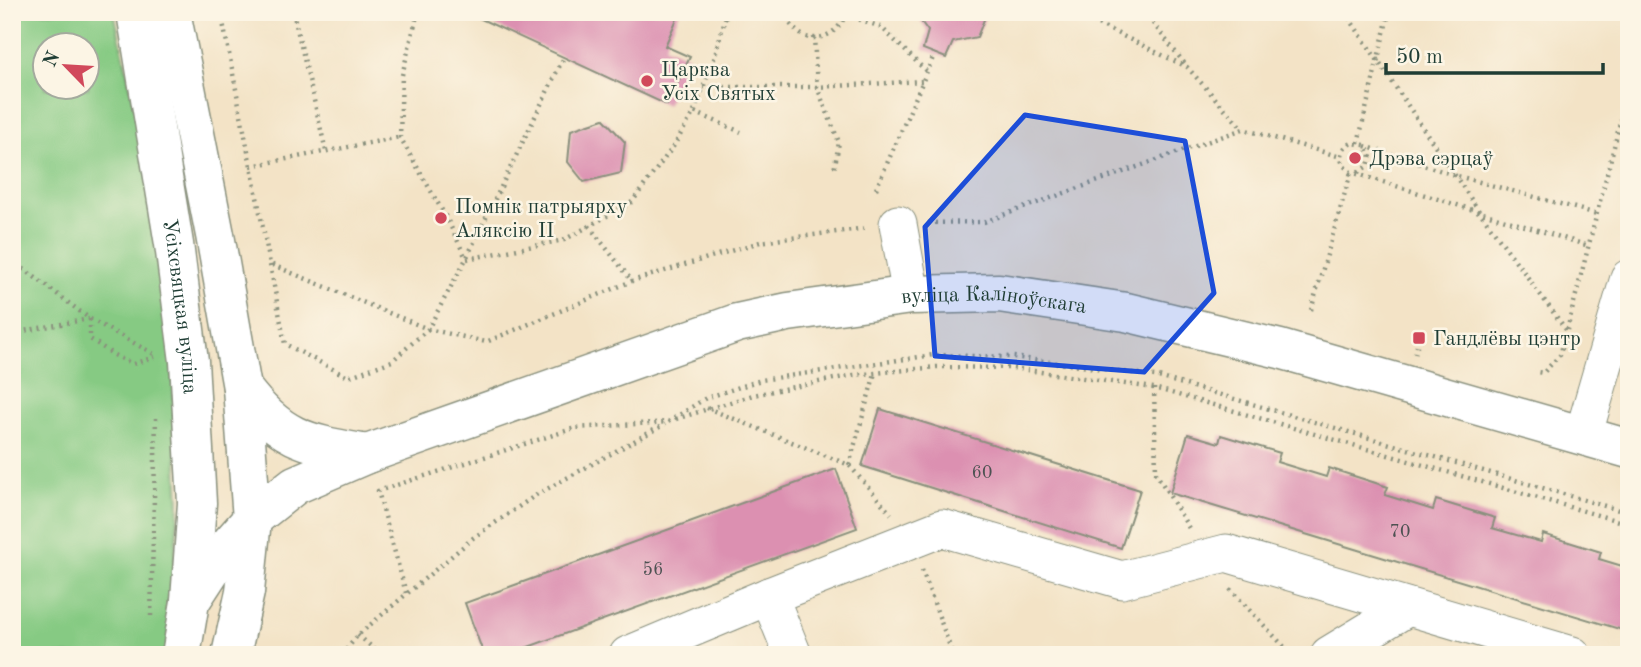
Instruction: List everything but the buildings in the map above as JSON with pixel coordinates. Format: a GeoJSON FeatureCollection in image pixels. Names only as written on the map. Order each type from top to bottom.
{"type":"FeatureCollection","features":[{"type":"Feature","properties":{"kind":"main road","name":"Усіхсвяцкая вуліца"},"geometry":{"type":"LineString","coordinates":[[136,12],[174,244],[189,361],[174,407],[197,503],[190,602]]}},
{"type":"Feature","properties":{"kind":"main road","name":"Усіхсвяцкая вуліца"},"geometry":{"type":"LineString","coordinates":[[171,12],[242,388],[252,519]]}},
{"type":"Feature","properties":{"kind":"main road","name":"вуліца Каліноўскага"},"geometry":{"type":"LineString","coordinates":[[181,655],[190,602],[222,553],[252,519],[295,485],[367,454],[737,323],[788,312],[911,295],[999,293],[1126,312],[1280,349],[1629,449]]}},
{"type":"Feature","properties":{"kind":"main road"},"geometry":{"type":"LineString","coordinates":[[242,388],[260,412],[275,426],[309,442],[367,454]]}},
{"type":"Feature","properties":{"kind":"main road"},"geometry":{"type":"LineString","coordinates":[[174,407],[200,421],[223,442],[270,461],[319,474]]}},
{"type":"Feature","properties":{"kind":"main road"},"geometry":{"type":"LineString","coordinates":[[231,655],[244,592],[252,519]]}},
{"type":"Feature","properties":{"kind":"street"},"geometry":{"type":"LineString","coordinates":[[898,224],[911,295]]}},
{"type":"Feature","properties":{"kind":"street"},"geometry":{"type":"LineString","coordinates":[[1583,436],[1629,278]]}},
{"type":"Feature","properties":{"kind":"street"},"geometry":{"type":"LineString","coordinates":[[628,655],[942,528],[1122,580],[1226,553],[1572,655]]}},
{"type":"Feature","properties":{"kind":"street"},"geometry":{"type":"LineString","coordinates":[[769,596],[793,655]]}},
{"type":"Feature","properties":{"kind":"street"},"geometry":{"type":"LineString","coordinates":[[1329,655],[1408,607]]}},
{"type":"Feature","properties":{"kind":"path"},"geometry":{"type":"LineString","coordinates":[[221,12],[285,344],[348,377],[393,360],[428,329],[466,259],[565,55]]}},
{"type":"Feature","properties":{"kind":"path"},"geometry":{"type":"LineString","coordinates":[[293,12],[327,151]]}},
{"type":"Feature","properties":{"kind":"path"},"geometry":{"type":"LineString","coordinates":[[418,12],[402,75],[400,136],[447,219],[466,259]]}},
{"type":"Feature","properties":{"kind":"path"},"geometry":{"type":"LineString","coordinates":[[466,259],[564,240],[632,202],[673,147],[694,112],[715,59],[727,12]]}},
{"type":"Feature","properties":{"kind":"path"},"geometry":{"type":"LineString","coordinates":[[783,12],[787,22],[806,37],[825,36],[840,27],[846,14],[881,27],[927,72]]}},
{"type":"Feature","properties":{"kind":"path"},"geometry":{"type":"LineString","coordinates":[[1073,12],[1187,66]]}},
{"type":"Feature","properties":{"kind":"path"},"geometry":{"type":"LineString","coordinates":[[1144,12],[1243,129],[1341,157]]}},
{"type":"Feature","properties":{"kind":"path"},"geometry":{"type":"LineString","coordinates":[[1345,12],[1479,211],[1567,331]]}},
{"type":"Feature","properties":{"kind":"path"},"geometry":{"type":"LineString","coordinates":[[1358,143],[1389,12]]}},
{"type":"Feature","properties":{"kind":"path"},"geometry":{"type":"LineString","coordinates":[[814,37],[817,87],[839,142],[834,172]]}},
{"type":"Feature","properties":{"kind":"path"},"geometry":{"type":"LineString","coordinates":[[876,189],[935,53]]}},
{"type":"Feature","properties":{"kind":"path"},"geometry":{"type":"LineString","coordinates":[[703,88],[817,87],[923,81]]}},
{"type":"Feature","properties":{"kind":"path"},"geometry":{"type":"LineString","coordinates":[[1536,372],[1543,373],[1560,355],[1629,88]]}},
{"type":"Feature","properties":{"kind":"path"},"geometry":{"type":"LineString","coordinates":[[694,112],[741,132]]}},
{"type":"Feature","properties":{"kind":"path"},"geometry":{"type":"LineString","coordinates":[[270,264],[428,329],[486,342],[632,281],[760,242],[898,224],[984,222],[1243,129]]}},
{"type":"Feature","properties":{"kind":"path"},"geometry":{"type":"LineString","coordinates":[[251,166],[400,136]]}},
{"type":"Feature","properties":{"kind":"path"},"geometry":{"type":"LineString","coordinates":[[1589,246],[1351,172],[1343,166],[1341,157],[1345,147],[1358,143],[1454,175],[1597,214]]}},
{"type":"Feature","properties":{"kind":"path"},"geometry":{"type":"LineString","coordinates":[[1358,172],[1368,166],[1371,160],[1365,145]]}},
{"type":"Feature","properties":{"kind":"path"},"geometry":{"type":"LineString","coordinates":[[1311,310],[1351,172]]}},
{"type":"Feature","properties":{"kind":"path"},"geometry":{"type":"LineString","coordinates":[[589,226],[632,281]]}},
{"type":"Feature","properties":{"kind":"path"},"geometry":{"type":"LineString","coordinates":[[12,260],[90,319],[158,356]]}},
{"type":"Feature","properties":{"kind":"path"},"geometry":{"type":"LineString","coordinates":[[12,333],[90,319]]}},
{"type":"Feature","properties":{"kind":"path"},"geometry":{"type":"LineString","coordinates":[[90,319],[90,339],[114,355],[133,364],[158,356]]}},
{"type":"Feature","properties":{"kind":"path"},"geometry":{"type":"LineString","coordinates":[[342,655],[358,635],[473,538],[536,495],[706,398],[761,380],[933,355],[1013,357],[1156,376],[1629,513]]}},
{"type":"Feature","properties":{"kind":"path"},"geometry":{"type":"LineString","coordinates":[[157,369],[158,356]]}},
{"type":"Feature","properties":{"kind":"path"},"geometry":{"type":"LineString","coordinates":[[406,593],[378,491],[575,428],[668,422],[765,393],[875,373],[937,366],[1013,368],[1154,388],[1629,523]]}},
{"type":"Feature","properties":{"kind":"path"},"geometry":{"type":"LineString","coordinates":[[849,464],[875,373]]}},
{"type":"Feature","properties":{"kind":"path"},"geometry":{"type":"LineString","coordinates":[[151,629],[174,407]]}},
{"type":"Feature","properties":{"kind":"path"},"geometry":{"type":"LineString","coordinates":[[708,408],[849,464],[911,539],[953,655]]}},
{"type":"Feature","properties":{"kind":"path"},"geometry":{"type":"LineString","coordinates":[[358,635],[381,655]]}},
{"type":"Feature","properties":{"kind":"highlighted area"},"geometry":{"type":"Polygon","coordinates":[[[1025,115],[1185,141],[1214,293],[1144,372],[935,356],[925,227],[1025,115]]]}},
{"type":"Feature","properties":{"kind":"green space"},"geometry":{"type":"Polygon","coordinates":[[[12,12],[114,12],[140,130],[170,320],[179,506],[167,655],[12,655],[12,12]]]}},
{"type":"Feature","properties":{"kind":"place","name":"Царква Усіх Святых"},"geometry":{"type":"Point","coordinates":[647,81]}},
{"type":"Feature","properties":{"kind":"place","name":"Дрэва сэрцаў"},"geometry":{"type":"Point","coordinates":[1355,158]}},
{"type":"Feature","properties":{"kind":"place","name":"Помнік патрыярху Аляксію II"},"geometry":{"type":"Point","coordinates":[441,218]}},
{"type":"Feature","properties":{"kind":"place","name":"Гандлёвы цэнтр"},"geometry":{"type":"Point","coordinates":[1419,338]}}]}
